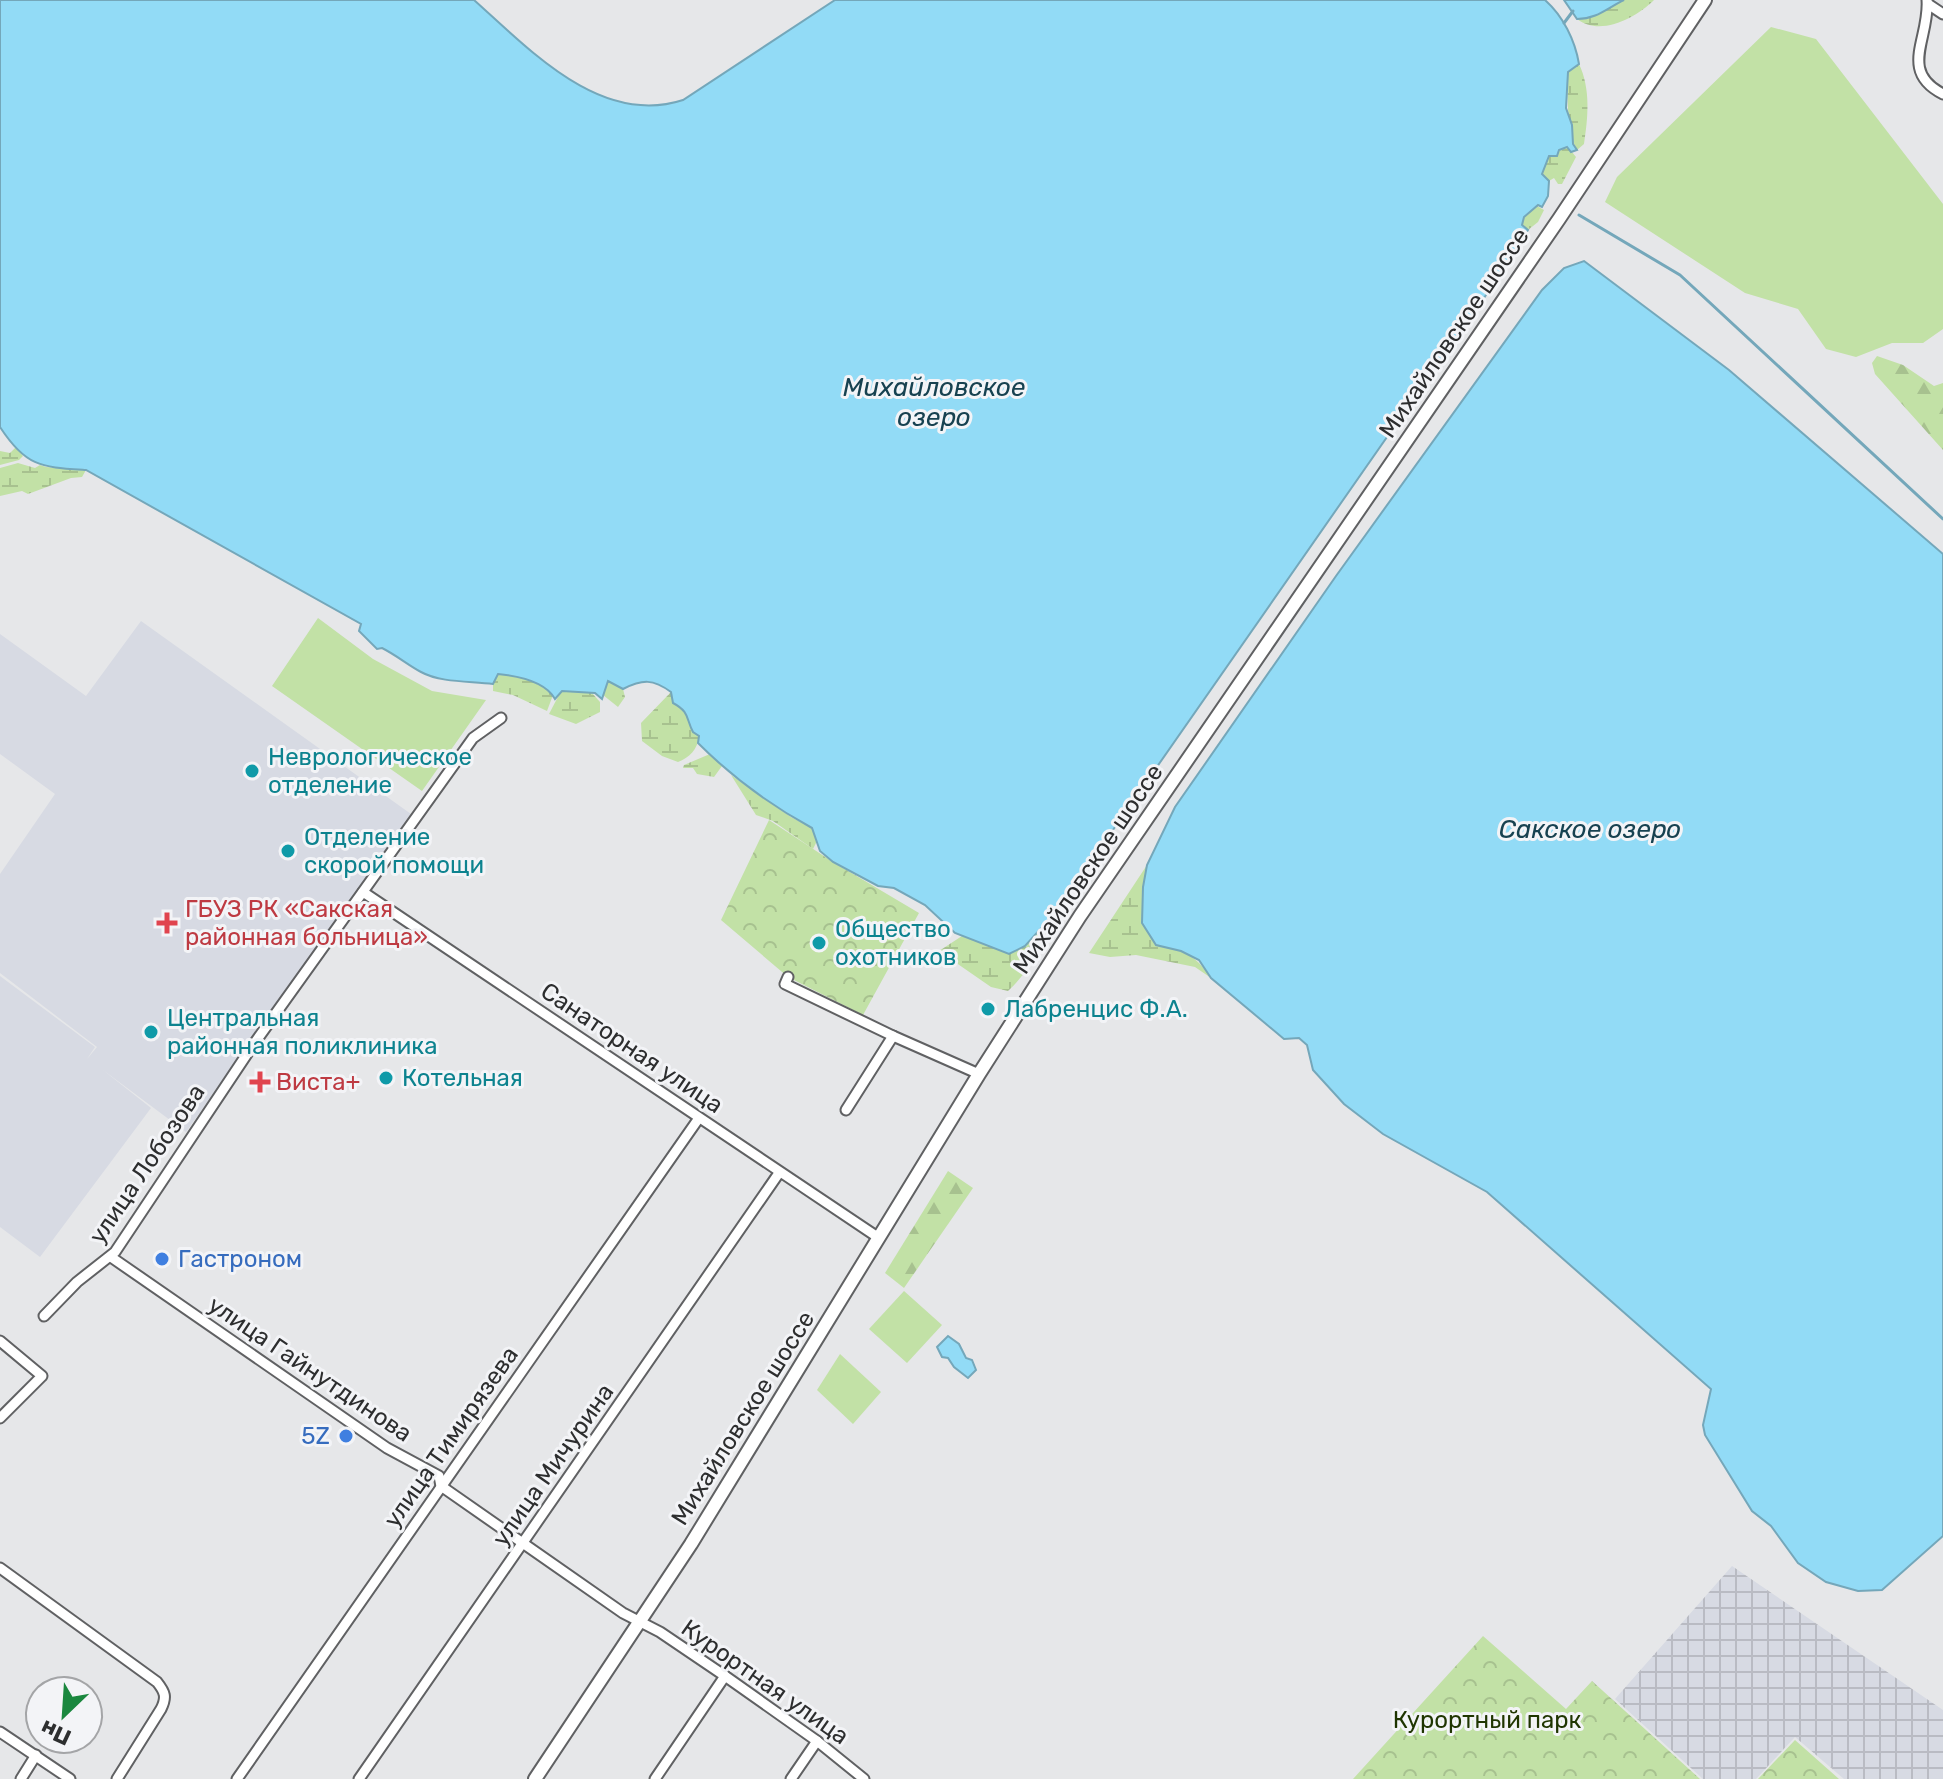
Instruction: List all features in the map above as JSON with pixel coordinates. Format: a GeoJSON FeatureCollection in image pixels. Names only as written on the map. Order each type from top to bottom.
{"type":"FeatureCollection","features":[{"type":"Feature","properties":{"kind":"main road","name":"Михайловское шоссе"},"geometry":{"type":"LineString","coordinates":[[535,1779],[640,1622],[1080,916],[1524,270],[1705,0]]}},
{"type":"Feature","properties":{"kind":"street"},"geometry":{"type":"LineString","coordinates":[[1943,14],[1927,2],[1917,65],[1928,85],[1943,94]]}},
{"type":"Feature","properties":{"kind":"street","name":"улица Лобозова"},"geometry":{"type":"LineString","coordinates":[[44,1316],[77,1282],[109,1258],[208,1109],[473,738],[501,718]]}},
{"type":"Feature","properties":{"kind":"street","name":"Санаторная улица"},"geometry":{"type":"LineString","coordinates":[[363,892],[879,1238]]}},
{"type":"Feature","properties":{"kind":"street"},"geometry":{"type":"LineString","coordinates":[[788,977],[785,984],[979,1074]]}},
{"type":"Feature","properties":{"kind":"street"},"geometry":{"type":"LineString","coordinates":[[846,1110],[893,1036]]}},
{"type":"Feature","properties":{"kind":"street","name":"улица Тимирязева"},"geometry":{"type":"LineString","coordinates":[[237,1779],[699,1118]]}},
{"type":"Feature","properties":{"kind":"street","name":"улица Мичурина"},"geometry":{"type":"LineString","coordinates":[[359,1779],[779,1173]]}},
{"type":"Feature","properties":{"kind":"street","name":"улица Гайнутдинова"},"geometry":{"type":"LineString","coordinates":[[109,1258],[387,1448],[439,1476],[441,1486],[640,1622]]}},
{"type":"Feature","properties":{"kind":"street"},"geometry":{"type":"LineString","coordinates":[[0,1341],[42,1376],[0,1418]]}},
{"type":"Feature","properties":{"kind":"street"},"geometry":{"type":"LineString","coordinates":[[0,1568],[157,1682],[164,1691],[165,1700],[161,1709],[117,1779]]}},
{"type":"Feature","properties":{"kind":"street","name":"Курортная улица"},"geometry":{"type":"LineString","coordinates":[[640,1622],[725,1676],[817,1741],[864,1779]]}},
{"type":"Feature","properties":{"kind":"street"},"geometry":{"type":"LineString","coordinates":[[655,1779],[725,1676]]}},
{"type":"Feature","properties":{"kind":"street"},"geometry":{"type":"LineString","coordinates":[[0,1732],[24,1747]]}},
{"type":"Feature","properties":{"kind":"street"},"geometry":{"type":"LineString","coordinates":[[791,1779],[817,1741]]}},
{"type":"Feature","properties":{"kind":"street"},"geometry":{"type":"LineString","coordinates":[[21,1779],[36,1755],[70,1779]]}},
{"type":"Feature","properties":{"kind":"shaded area","name":"ГБУЗ РК «Сакская районная больница»"},"geometry":{"type":"Polygon","coordinates":[[[141,621],[411,814],[186,1132],[103,1070],[151,1108],[40,1257],[0,1227],[0,976],[95,1047],[87,1059],[97,1047],[0,973],[0,874],[55,794],[0,754],[0,634],[86,696],[141,621]]]}},
{"type":"Feature","properties":{"kind":"shaded area"},"geometry":{"type":"Polygon","coordinates":[[[1732,1566],[1943,1710],[1943,1779],[1844,1779],[1795,1737],[1756,1779],[1703,1779],[1615,1699],[1732,1566]]]}},
{"type":"Feature","properties":{"kind":"green space"},"geometry":{"type":"Polygon","coordinates":[[[1624,0],[1654,0],[1628,19],[1607,26],[1586,24],[1577,19],[1596,15],[1624,0]]]}},
{"type":"Feature","properties":{"kind":"green space"},"geometry":{"type":"Polygon","coordinates":[[[1771,27],[1816,39],[1943,204],[1943,329],[1923,343],[1892,343],[1856,357],[1826,349],[1798,309],[1745,293],[1605,202],[1617,177],[1771,27]]]}},
{"type":"Feature","properties":{"kind":"green space"},"geometry":{"type":"Polygon","coordinates":[[[1579,64],[1587,93],[1587,114],[1584,144],[1577,150],[1569,123],[1567,72],[1579,64]]]}},
{"type":"Feature","properties":{"kind":"green space"},"geometry":{"type":"Polygon","coordinates":[[[1568,147],[1576,157],[1562,184],[1554,178],[1549,181],[1542,174],[1549,155],[1568,147]]]}},
{"type":"Feature","properties":{"kind":"green space"},"geometry":{"type":"Polygon","coordinates":[[[1516,194],[1544,210],[1538,222],[1528,230],[1522,226],[1516,194]]]}},
{"type":"Feature","properties":{"kind":"green space"},"geometry":{"type":"Polygon","coordinates":[[[1877,356],[1903,365],[1934,386],[1943,383],[1943,450],[1875,374],[1872,363],[1877,356]]]}},
{"type":"Feature","properties":{"kind":"green space"},"geometry":{"type":"Polygon","coordinates":[[[16,447],[23,456],[0,465],[0,451],[10,453],[16,447]]]}},
{"type":"Feature","properties":{"kind":"green space"},"geometry":{"type":"Polygon","coordinates":[[[18,463],[35,468],[40,465],[86,470],[82,477],[28,494],[22,491],[0,496],[0,468],[18,463]]]}},
{"type":"Feature","properties":{"kind":"green space"},"geometry":{"type":"Polygon","coordinates":[[[318,618],[373,659],[432,691],[486,700],[422,791],[272,686],[318,618]]]}},
{"type":"Feature","properties":{"kind":"green space"},"geometry":{"type":"Polygon","coordinates":[[[498,674],[519,676],[551,690],[553,695],[547,711],[513,695],[493,691],[498,674]]]}},
{"type":"Feature","properties":{"kind":"green space"},"geometry":{"type":"Polygon","coordinates":[[[607,681],[623,689],[625,697],[618,707],[603,695],[607,681]]]}},
{"type":"Feature","properties":{"kind":"green space"},"geometry":{"type":"Polygon","coordinates":[[[561,691],[592,693],[600,702],[600,712],[576,724],[549,714],[561,691]]]}},
{"type":"Feature","properties":{"kind":"green space"},"geometry":{"type":"Polygon","coordinates":[[[671,692],[692,723],[693,732],[699,736],[692,752],[678,762],[662,756],[642,741],[641,723],[671,692]]]}},
{"type":"Feature","properties":{"kind":"green space"},"geometry":{"type":"Polygon","coordinates":[[[710,754],[722,766],[714,777],[697,774],[693,768],[683,768],[684,765],[710,754]]]}},
{"type":"Feature","properties":{"kind":"green space"},"geometry":{"type":"Polygon","coordinates":[[[731,775],[812,828],[817,841],[813,849],[773,821],[756,815],[731,775]]]}},
{"type":"Feature","properties":{"kind":"green space"},"geometry":{"type":"Polygon","coordinates":[[[769,820],[919,913],[863,1015],[788,977],[721,920],[769,820]]]}},
{"type":"Feature","properties":{"kind":"green space"},"geometry":{"type":"Polygon","coordinates":[[[1147,865],[1143,887],[1156,944],[1188,955],[1211,978],[1195,967],[1136,955],[1110,957],[1089,953],[1147,865]]]}},
{"type":"Feature","properties":{"kind":"green space"},"geometry":{"type":"Polygon","coordinates":[[[1055,913],[1036,955],[1008,991],[991,987],[939,951],[962,936],[1009,954],[1025,946],[1055,913]]]}},
{"type":"Feature","properties":{"kind":"green space"},"geometry":{"type":"Polygon","coordinates":[[[948,1171],[973,1188],[904,1288],[885,1273],[948,1171]]]}},
{"type":"Feature","properties":{"kind":"green space"},"geometry":{"type":"Polygon","coordinates":[[[904,1291],[942,1325],[907,1363],[869,1329],[904,1291]]]}},
{"type":"Feature","properties":{"kind":"green space"},"geometry":{"type":"Polygon","coordinates":[[[840,1354],[881,1392],[853,1424],[817,1390],[840,1354]]]}},
{"type":"Feature","properties":{"kind":"green space","name":"Курортный парк"},"geometry":{"type":"Polygon","coordinates":[[[1483,1636],[1566,1709],[1592,1681],[1700,1779],[1353,1779],[1483,1636]]]}},
{"type":"Feature","properties":{"kind":"green space"},"geometry":{"type":"Polygon","coordinates":[[[1795,1740],[1839,1779],[1758,1779],[1795,1740]]]}},
{"type":"Feature","properties":{"kind":"water","name":"Михайловское озеро"},"geometry":{"type":"Polygon","coordinates":[[[0,0],[474,0],[543,61],[569,79],[624,103],[653,106],[683,100],[835,0],[1545,0],[1563,21],[1579,64],[1568,72],[1566,108],[1577,150],[1571,152],[1567,147],[1559,150],[1557,156],[1549,156],[1542,174],[1549,181],[1548,196],[1542,207],[1538,205],[1524,217],[1522,225],[1528,230],[1500,275],[1055,913],[1025,946],[1009,954],[955,933],[925,905],[894,888],[878,886],[833,862],[820,851],[812,828],[752,790],[698,743],[699,736],[693,732],[685,713],[673,703],[671,692],[659,685],[642,682],[623,689],[608,681],[602,699],[595,693],[562,691],[555,699],[538,684],[514,676],[498,674],[493,684],[429,676],[382,648],[377,649],[359,631],[361,624],[86,470],[46,466],[18,450],[0,427],[0,0]]]}},
{"type":"Feature","properties":{"kind":"water"},"geometry":{"type":"Polygon","coordinates":[[[1564,0],[1624,0],[1596,15],[1577,19],[1564,0]]]}},
{"type":"Feature","properties":{"kind":"water","name":"Сакское озеро"},"geometry":{"type":"Polygon","coordinates":[[[1584,261],[1729,370],[1943,554],[1943,1536],[1882,1590],[1858,1591],[1826,1582],[1798,1563],[1771,1526],[1752,1511],[1705,1435],[1703,1425],[1711,1389],[1487,1192],[1383,1134],[1344,1104],[1313,1070],[1307,1045],[1299,1038],[1284,1039],[1211,978],[1199,960],[1181,951],[1156,945],[1142,923],[1147,865],[1175,807],[1336,576],[1542,290],[1564,268],[1584,261]]]}},
{"type":"Feature","properties":{"kind":"water"},"geometry":{"type":"Polygon","coordinates":[[[948,1336],[959,1344],[966,1358],[972,1360],[976,1370],[968,1378],[948,1358],[942,1357],[937,1347],[948,1336]]]}},
{"type":"Feature","properties":{"kind":"waterway"},"geometry":{"type":"LineString","coordinates":[[1564,23],[1573,11]]}},
{"type":"Feature","properties":{"kind":"waterway"},"geometry":{"type":"LineString","coordinates":[[1579,215],[1680,275],[1943,519]]}},
{"type":"Feature","properties":{"kind":"place","name":"Неврологическое отделение"},"geometry":{"type":"Point","coordinates":[252,771]}},
{"type":"Feature","properties":{"kind":"place","name":"Отделение скорой помощи"},"geometry":{"type":"Point","coordinates":[288,851]}},
{"type":"Feature","properties":{"kind":"place","name":"ГБУЗ РК «Сакская районная больница»"},"geometry":{"type":"Point","coordinates":[167,923]}},
{"type":"Feature","properties":{"kind":"place","name":"Общество охотников"},"geometry":{"type":"Point","coordinates":[819,943]}},
{"type":"Feature","properties":{"kind":"place","name":"Лабренцис Ф.А."},"geometry":{"type":"Point","coordinates":[988,1009]}},
{"type":"Feature","properties":{"kind":"place","name":"Центральная районная поликлиника"},"geometry":{"type":"Point","coordinates":[151,1032]}},
{"type":"Feature","properties":{"kind":"place","name":"Котельная"},"geometry":{"type":"Point","coordinates":[386,1078]}},
{"type":"Feature","properties":{"kind":"place","name":"Виста+"},"geometry":{"type":"Point","coordinates":[260,1082]}},
{"type":"Feature","properties":{"kind":"place","name":"Гастроном"},"geometry":{"type":"Point","coordinates":[162,1259]}},
{"type":"Feature","properties":{"kind":"place","name":"5Z"},"geometry":{"type":"Point","coordinates":[346,1436]}}]}
